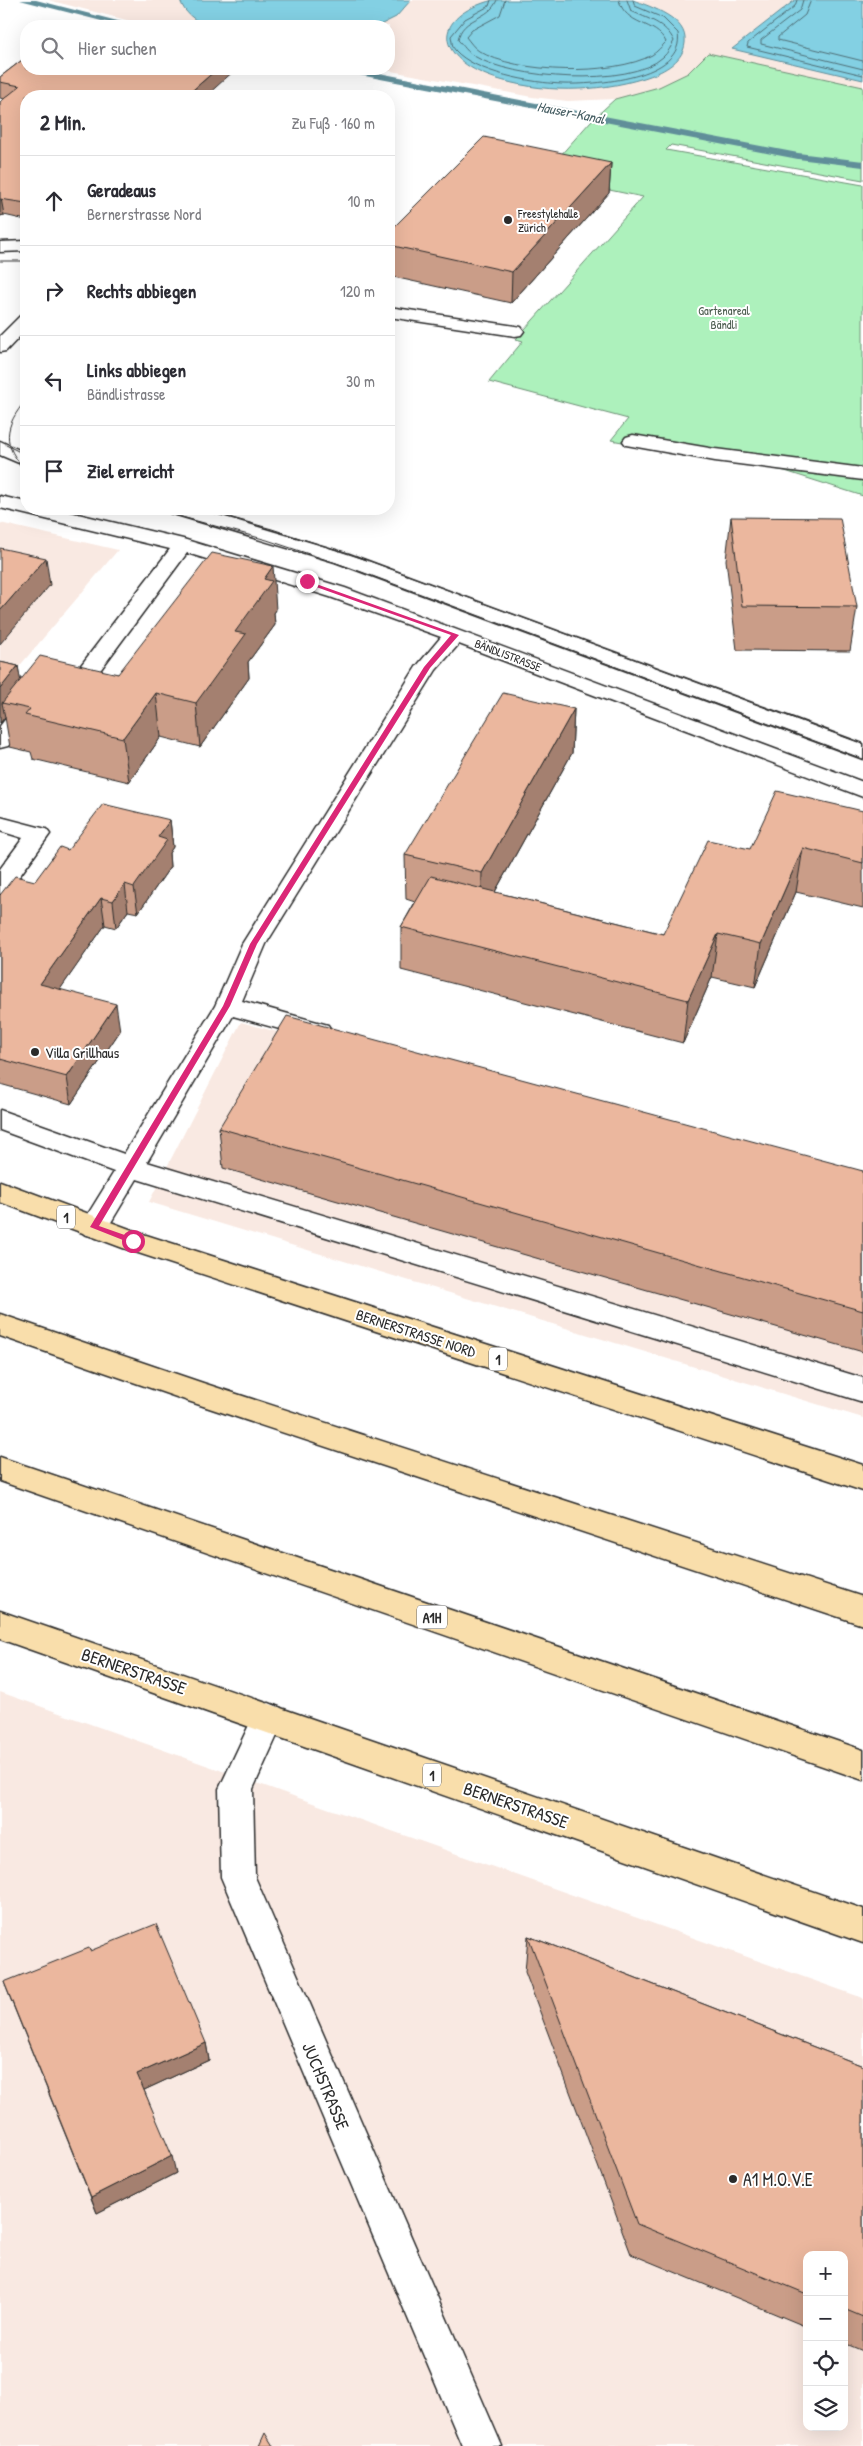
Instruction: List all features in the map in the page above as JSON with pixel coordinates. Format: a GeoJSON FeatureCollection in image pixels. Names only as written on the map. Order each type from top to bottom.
{"type":"FeatureCollection","features":[{"type":"Feature","properties":{"kind":"main road","name":"BERNERSTRASSE NORD"},"geometry":{"type":"LineString","coordinates":[[0,1191],[94,1227],[863,1478]]}},
{"type":"Feature","properties":{"kind":"main road"},"geometry":{"type":"LineString","coordinates":[[0,1325],[198,1393],[863,1612]]}},
{"type":"Feature","properties":{"kind":"main road","name":"A1H"},"geometry":{"type":"LineString","coordinates":[[0,1469],[863,1764]]}},
{"type":"Feature","properties":{"kind":"main road","name":"BERNERSTRASSE"},"geometry":{"type":"LineString","coordinates":[[0,1625],[863,1926]]}},
{"type":"Feature","properties":{"kind":"street"},"geometry":{"type":"LineString","coordinates":[[0,247],[20,246]]}},
{"type":"Feature","properties":{"kind":"street"},"geometry":{"type":"LineString","coordinates":[[395,313],[515,331]]}},
{"type":"Feature","properties":{"kind":"street"},"geometry":{"type":"LineString","coordinates":[[0,347],[20,326]]}},
{"type":"Feature","properties":{"kind":"street"},"geometry":{"type":"LineString","coordinates":[[633,441],[714,455],[863,474]]}},
{"type":"Feature","properties":{"kind":"street"},"geometry":{"type":"LineString","coordinates":[[0,447],[20,457]]}},
{"type":"Feature","properties":{"kind":"street"},"geometry":{"type":"LineString","coordinates":[[0,502],[20,507]]}},
{"type":"Feature","properties":{"kind":"street","name":"BÄNDLISTRASSE"},"geometry":{"type":"LineString","coordinates":[[56,515],[183,545],[307,581],[455,635],[863,790]]}},
{"type":"Feature","properties":{"kind":"street"},"geometry":{"type":"LineString","coordinates":[[198,515],[267,534],[342,558],[863,752]]}},
{"type":"Feature","properties":{"kind":"street"},"geometry":{"type":"LineString","coordinates":[[0,741],[44,685],[79,683],[183,545]]}},
{"type":"Feature","properties":{"kind":"street"},"geometry":{"type":"LineString","coordinates":[[94,1227],[227,1006],[254,944],[427,667],[455,635]]}},
{"type":"Feature","properties":{"kind":"street"},"geometry":{"type":"LineString","coordinates":[[0,824],[38,834],[0,886]]}},
{"type":"Feature","properties":{"kind":"street"},"geometry":{"type":"LineString","coordinates":[[227,1006],[346,1038]]}},
{"type":"Feature","properties":{"kind":"street"},"geometry":{"type":"LineString","coordinates":[[0,1120],[130,1167],[863,1390]]}},
{"type":"Feature","properties":{"kind":"street","name":"JUCHSTRASSE"},"geometry":{"type":"LineString","coordinates":[[269,1718],[236,1789],[238,1877],[482,2446]]}},
{"type":"Feature","properties":{"kind":"shaded area"},"geometry":{"type":"Polygon","coordinates":[[[48,0],[863,0],[863,87],[708,53],[688,73],[659,87],[615,99],[568,101],[532,97],[395,72],[395,20],[126,20],[48,0]]]}},
{"type":"Feature","properties":{"kind":"shaded area"},"geometry":{"type":"Polygon","coordinates":[[[0,523],[118,550],[0,689],[0,523]]]}},
{"type":"Feature","properties":{"kind":"shaded area"},"geometry":{"type":"Polygon","coordinates":[[[241,1022],[863,1190],[863,1418],[149,1202],[241,1022]]]}},
{"type":"Feature","properties":{"kind":"shaded area"},"geometry":{"type":"Polygon","coordinates":[[[0,1692],[863,1998],[863,2446],[0,2446],[0,1692]]]}},
{"type":"Feature","properties":{"kind":"green space","name":"Gartenareal Bändli"},"geometry":{"type":"Polygon","coordinates":[[[708,53],[863,87],[863,180],[671,145],[666,150],[863,185],[863,496],[785,471],[611,440],[628,419],[489,382],[523,341],[516,339],[643,197],[542,176],[591,121],[615,99],[659,87],[688,73],[708,53]]]}},
{"type":"Feature","properties":{"kind":"water"},"geometry":{"type":"Polygon","coordinates":[[[180,0],[411,0],[396,17],[390,20],[196,20],[184,9],[180,0]]]}},
{"type":"Feature","properties":{"kind":"water"},"geometry":{"type":"Polygon","coordinates":[[[493,0],[633,0],[658,10],[675,20],[681,27],[685,43],[680,56],[670,66],[650,76],[626,83],[588,89],[549,89],[512,83],[474,70],[460,60],[451,49],[448,38],[450,27],[458,17],[473,7],[493,0]]]}},
{"type":"Feature","properties":{"kind":"water"},"geometry":{"type":"Polygon","coordinates":[[[795,0],[863,0],[863,80],[732,49],[795,0]]]}},
{"type":"Feature","properties":{"kind":"building"},"geometry":{"type":"Polygon","coordinates":[[[20,62],[20,75],[210,75],[193,90],[20,90],[20,202],[0,199],[0,102],[20,86],[0,82],[0,77],[20,62]]]}},
{"type":"Feature","properties":{"kind":"building","name":"Freestylehalle Zürich"},"geometry":{"type":"Polygon","coordinates":[[[484,137],[611,163],[512,272],[395,246],[395,226],[484,137]]]}},
{"type":"Feature","properties":{"kind":"building"},"geometry":{"type":"Polygon","coordinates":[[[731,517],[840,518],[857,607],[742,606],[731,517]]]}},
{"type":"Feature","properties":{"kind":"building"},"geometry":{"type":"Polygon","coordinates":[[[0,548],[46,558],[0,611],[0,548]]]}},
{"type":"Feature","properties":{"kind":"building"},"geometry":{"type":"Polygon","coordinates":[[[212,553],[273,566],[264,579],[272,581],[235,632],[246,634],[196,703],[156,693],[123,738],[25,715],[30,709],[2,703],[40,656],[118,674],[212,553]]]}},
{"type":"Feature","properties":{"kind":"building"},"geometry":{"type":"Polygon","coordinates":[[[0,662],[18,666],[0,689],[0,662]]]}},
{"type":"Feature","properties":{"kind":"building"},"geometry":{"type":"Polygon","coordinates":[[[503,693],[574,709],[482,873],[405,855],[503,693]]]}},
{"type":"Feature","properties":{"kind":"building"},"geometry":{"type":"Polygon","coordinates":[[[777,791],[863,811],[863,863],[803,848],[761,944],[718,934],[688,1000],[401,927],[431,876],[663,934],[708,840],[750,849],[777,791]]]}},
{"type":"Feature","properties":{"kind":"building"},"geometry":{"type":"Polygon","coordinates":[[[103,804],[170,820],[158,837],[167,840],[134,887],[125,884],[113,901],[101,898],[40,984],[116,1004],[67,1077],[0,1059],[0,895],[15,876],[35,881],[60,847],[68,850],[103,804]]]}},
{"type":"Feature","properties":{"kind":"building"},"geometry":{"type":"Polygon","coordinates":[[[287,1016],[863,1171],[863,1311],[219,1128],[287,1016]]]}},
{"type":"Feature","properties":{"kind":"building"},"geometry":{"type":"Polygon","coordinates":[[[156,1924],[206,2043],[137,2074],[172,2156],[91,2197],[4,1982],[89,1948],[90,1951],[156,1924]]]}},
{"type":"Feature","properties":{"kind":"building","name":"A1 M.O.V.E"},"geometry":{"type":"Polygon","coordinates":[[[528,1936],[863,2066],[863,2317],[848,2311],[848,2251],[803,2251],[803,2292],[637,2224],[528,1936]]]}},
{"type":"Feature","properties":{"kind":"building"},"geometry":{"type":"Polygon","coordinates":[[[265,2433],[273,2446],[259,2446],[265,2433]]]}},
{"type":"Feature","properties":{"kind":"waterway","name":"Hauser-Kanal"},"geometry":{"type":"LineString","coordinates":[[25,0],[107,20]]}},
{"type":"Feature","properties":{"kind":"waterway","name":"Hauser-Kanal"},"geometry":{"type":"LineString","coordinates":[[375,75],[798,156],[863,164]]}},
{"type":"Feature","properties":{"kind":"tram line"},"geometry":{"type":"LineString","coordinates":[[0,261],[20,261]]}},
{"type":"Feature","properties":{"kind":"tram line"},"geometry":{"type":"LineString","coordinates":[[10,447],[8,435],[10,427],[20,408]]}},
{"type":"Feature","properties":{"kind":"tram line"},"geometry":{"type":"LineString","coordinates":[[6,445],[10,447]]}},
{"type":"Feature","properties":{"kind":"tram line"},"geometry":{"type":"LineString","coordinates":[[10,447],[20,452]]}},
{"type":"Feature","properties":{"kind":"tram line"},"geometry":{"type":"LineString","coordinates":[[10,447],[20,463]]}},
{"type":"Feature","properties":{"kind":"tram line"},"geometry":{"type":"LineString","coordinates":[[174,515],[267,540],[351,568],[863,759]]}},
{"type":"Feature","properties":{"kind":"tram line"},"geometry":{"type":"LineString","coordinates":[[222,515],[272,529],[364,559],[863,744]]}},
{"type":"Feature","properties":{"kind":"place","name":"Freestylehalle Zürich"},"geometry":{"type":"Point","coordinates":[508,220]}},
{"type":"Feature","properties":{"kind":"place","name":"Villa Grillhaus"},"geometry":{"type":"Point","coordinates":[35,1052]}},
{"type":"Feature","properties":{"kind":"place","name":"A1 M.O.V.E"},"geometry":{"type":"Point","coordinates":[733,2179]}},
{"type":"Feature","properties":{"kind":"route"},"geometry":{"type":"LineString","coordinates":[[133,1241],[94,1227],[112,1200],[227,1006],[254,944],[427,667],[455,635],[307,581]]}}]}
